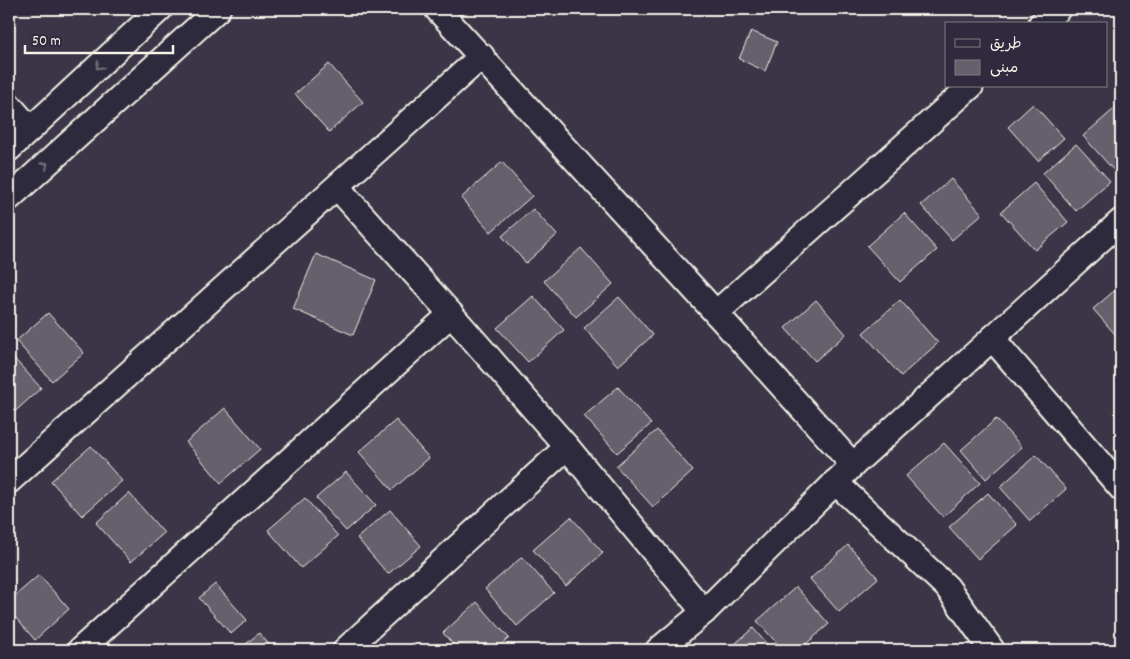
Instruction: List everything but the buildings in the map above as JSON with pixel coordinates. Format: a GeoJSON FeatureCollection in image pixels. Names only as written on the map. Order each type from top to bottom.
{"type":"FeatureCollection","features":[{"type":"Feature","properties":{"kind":"street"},"geometry":{"type":"LineString","coordinates":[[9,149],[160,9]]}},
{"type":"Feature","properties":{"kind":"street"},"geometry":{"type":"LineString","coordinates":[[9,198],[218,9]]}},
{"type":"Feature","properties":{"kind":"street"},"geometry":{"type":"LineString","coordinates":[[437,9],[482,56],[853,465]]}},
{"type":"Feature","properties":{"kind":"street"},"geometry":{"type":"LineString","coordinates":[[1043,22],[1058,9]]}},
{"type":"Feature","properties":{"kind":"street"},"geometry":{"type":"LineString","coordinates":[[9,481],[482,56]]}},
{"type":"Feature","properties":{"kind":"street"},"geometry":{"type":"LineString","coordinates":[[716,313],[969,88]]}},
{"type":"Feature","properties":{"kind":"street"},"geometry":{"type":"LineString","coordinates":[[9,105],[30,129]]}},
{"type":"Feature","properties":{"kind":"street"},"geometry":{"type":"LineString","coordinates":[[337,187],[567,447],[704,612]]}},
{"type":"Feature","properties":{"kind":"street"},"geometry":{"type":"LineString","coordinates":[[658,650],[704,612],[853,465],[1121,221]]}},
{"type":"Feature","properties":{"kind":"street"},"geometry":{"type":"LineString","coordinates":[[80,650],[451,314]]}},
{"type":"Feature","properties":{"kind":"street"},"geometry":{"type":"LineString","coordinates":[[992,338],[1121,488]]}},
{"type":"Feature","properties":{"kind":"street"},"geometry":{"type":"LineString","coordinates":[[344,650],[567,447]]}},
{"type":"Feature","properties":{"kind":"street"},"geometry":{"type":"LineString","coordinates":[[835,482],[947,587],[992,650]]}}]}
